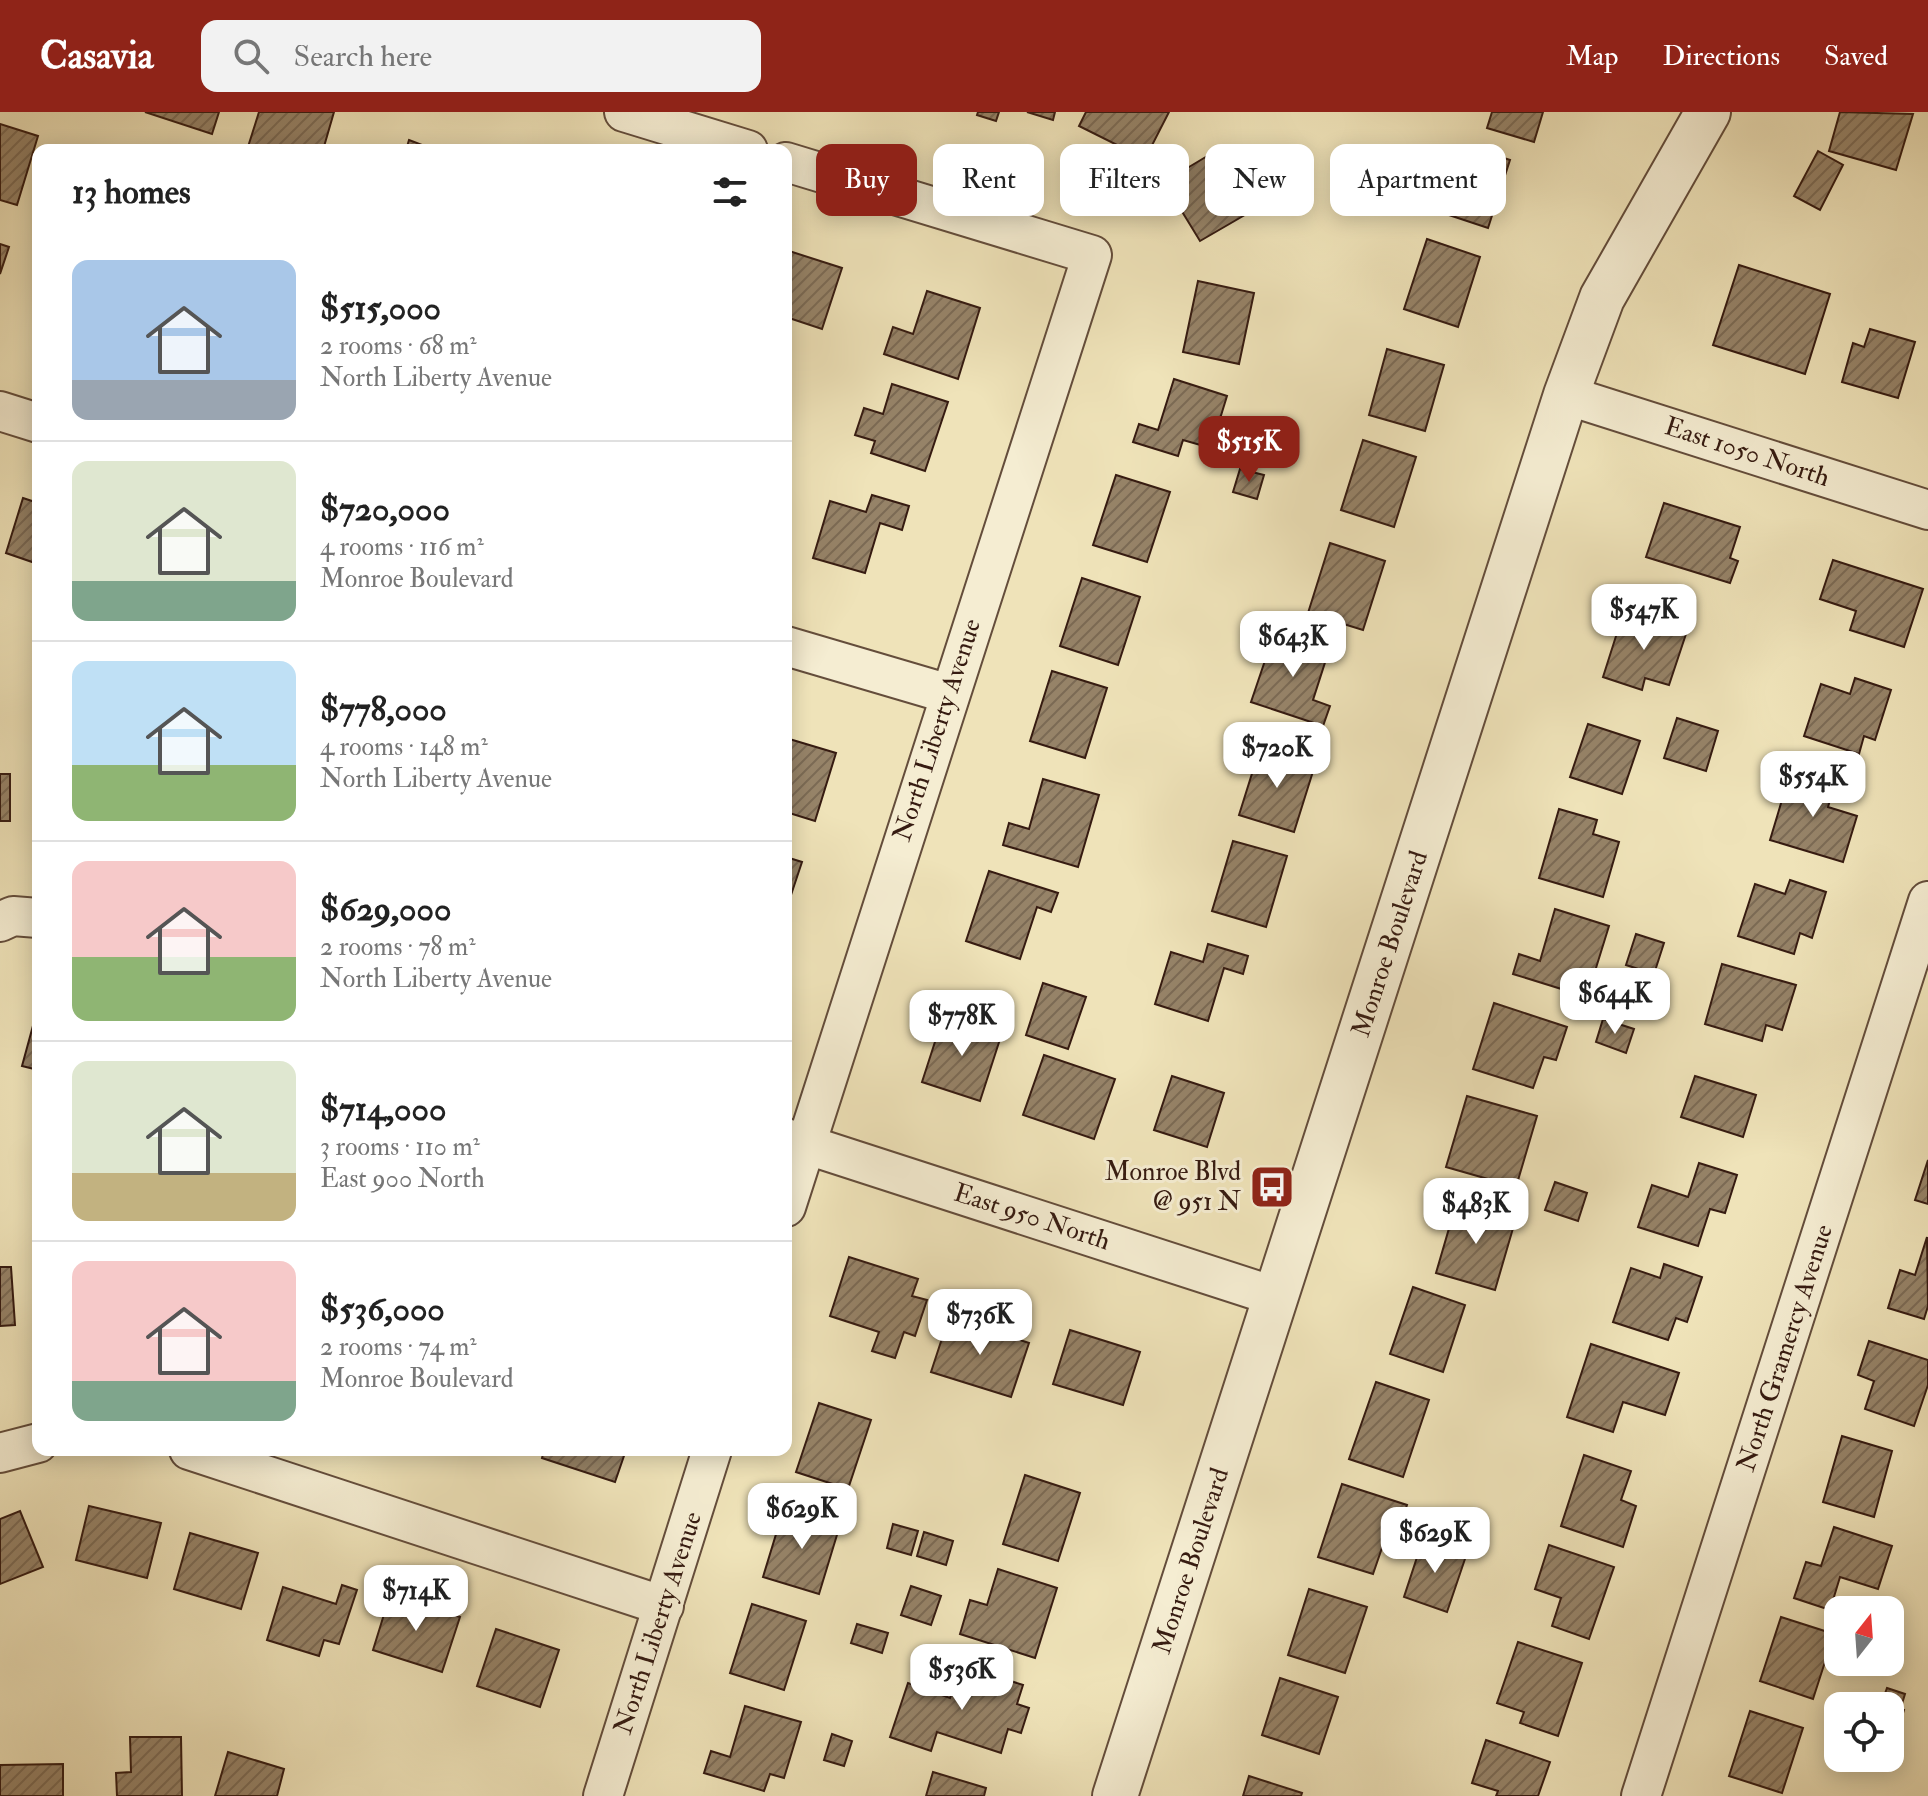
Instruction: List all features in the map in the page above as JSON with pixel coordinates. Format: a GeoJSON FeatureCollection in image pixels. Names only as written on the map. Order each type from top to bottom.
{"type":"FeatureCollection","features":[{"type":"Feature","properties":{"kind":"street"},"geometry":{"type":"LineString","coordinates":[[624,112],[728,144]]}},
{"type":"Feature","properties":{"kind":"street","name":"Monroe Boulevard"},"geometry":{"type":"LineString","coordinates":[[1115,1796],[1566,395],[1602,298],[1708,112]]}},
{"type":"Feature","properties":{"kind":"street","name":"North Liberty Avenue"},"geometry":{"type":"LineString","coordinates":[[792,164],[1092,255],[949,694],[796,1141],[792,1167]]}},
{"type":"Feature","properties":{"kind":"street","name":"East 1050 North"},"geometry":{"type":"LineString","coordinates":[[1566,395],[1928,510]]}},
{"type":"Feature","properties":{"kind":"street"},"geometry":{"type":"LineString","coordinates":[[0,411],[32,421]]}},
{"type":"Feature","properties":{"kind":"street"},"geometry":{"type":"LineString","coordinates":[[792,648],[949,694]]}},
{"type":"Feature","properties":{"kind":"street","name":"North Gramercy Avenue"},"geometry":{"type":"LineString","coordinates":[[1641,1796],[1928,901]]}},
{"type":"Feature","properties":{"kind":"street","name":"East 950 North"},"geometry":{"type":"LineString","coordinates":[[796,1141],[1277,1297]]}},
{"type":"Feature","properties":{"kind":"street"},"geometry":{"type":"LineString","coordinates":[[207,1456],[664,1606]]}},
{"type":"Feature","properties":{"kind":"street","name":"North Liberty Avenue"},"geometry":{"type":"LineString","coordinates":[[603,1796],[710,1456]]}},
{"type":"Feature","properties":{"kind":"building"},"geometry":{"type":"Polygon","coordinates":[[[145,112],[219,112],[212,134],[145,112]]]}},
{"type":"Feature","properties":{"kind":"building"},"geometry":{"type":"Polygon","coordinates":[[[259,112],[334,112],[325,144],[249,144],[259,112]]]}},
{"type":"Feature","properties":{"kind":"building"},"geometry":{"type":"Polygon","coordinates":[[[978,112],[999,112],[996,121],[977,115],[978,112]]]}},
{"type":"Feature","properties":{"kind":"building"},"geometry":{"type":"Polygon","coordinates":[[[1027,112],[1055,112],[1053,120],[1027,112]]]}},
{"type":"Feature","properties":{"kind":"building"},"geometry":{"type":"Polygon","coordinates":[[[1086,112],[1169,112],[1153,144],[1115,144],[1079,126],[1086,112]]]}},
{"type":"Feature","properties":{"kind":"building"},"geometry":{"type":"Polygon","coordinates":[[[1492,112],[1543,112],[1534,142],[1487,128],[1492,112]]]}},
{"type":"Feature","properties":{"kind":"building"},"geometry":{"type":"Polygon","coordinates":[[[1840,112],[1913,114],[1896,170],[1829,151],[1840,112]]]}},
{"type":"Feature","properties":{"kind":"building"},"geometry":{"type":"Polygon","coordinates":[[[0,124],[38,136],[36,144],[32,144],[32,156],[17,205],[0,200],[0,124]]]}},
{"type":"Feature","properties":{"kind":"building"},"geometry":{"type":"Polygon","coordinates":[[[1818,151],[1843,165],[1820,210],[1794,196],[1818,151]]]}},
{"type":"Feature","properties":{"kind":"building"},"geometry":{"type":"Polygon","coordinates":[[[1205,157],[1205,216],[1243,216],[1200,241],[1185,216],[1189,216],[1189,167],[1205,157]]]}},
{"type":"Feature","properties":{"kind":"building"},"geometry":{"type":"Polygon","coordinates":[[[1452,216],[1492,216],[1488,228],[1452,216]]]}},
{"type":"Feature","properties":{"kind":"building"},"geometry":{"type":"Polygon","coordinates":[[[1427,239],[1480,257],[1458,327],[1404,309],[1427,239]]]}},
{"type":"Feature","properties":{"kind":"building"},"geometry":{"type":"Polygon","coordinates":[[[0,244],[9,247],[0,274],[0,244]]]}},
{"type":"Feature","properties":{"kind":"building"},"geometry":{"type":"Polygon","coordinates":[[[792,252],[842,268],[822,329],[792,319],[792,252]]]}},
{"type":"Feature","properties":{"kind":"building"},"geometry":{"type":"Polygon","coordinates":[[[1739,265],[1830,294],[1805,374],[1713,345],[1739,265]]]}},
{"type":"Feature","properties":{"kind":"building"},"geometry":{"type":"Polygon","coordinates":[[[1198,281],[1254,293],[1239,364],[1183,352],[1198,281]]]}},
{"type":"Feature","properties":{"kind":"building"},"geometry":{"type":"Polygon","coordinates":[[[927,291],[980,308],[958,379],[884,354],[893,327],[913,334],[927,291]]]}},
{"type":"Feature","properties":{"kind":"building"},"geometry":{"type":"Polygon","coordinates":[[[1870,329],[1915,342],[1898,398],[1842,382],[1853,343],[1864,347],[1870,329]]]}},
{"type":"Feature","properties":{"kind":"building"},"geometry":{"type":"Polygon","coordinates":[[[1387,349],[1444,365],[1425,431],[1369,415],[1387,349]]]}},
{"type":"Feature","properties":{"kind":"building"},"geometry":{"type":"Polygon","coordinates":[[[1174,379],[1227,396],[1211,448],[1183,440],[1178,456],[1133,442],[1139,424],[1158,430],[1174,379]]]}},
{"type":"Feature","properties":{"kind":"building"},"geometry":{"type":"Polygon","coordinates":[[[892,384],[948,402],[925,471],[871,453],[875,441],[855,435],[864,408],[883,414],[892,384]]]}},
{"type":"Feature","properties":{"kind":"building"},"geometry":{"type":"Polygon","coordinates":[[[1363,440],[1416,457],[1394,527],[1341,510],[1363,440]]]}},
{"type":"Feature","properties":{"kind":"building"},"geometry":{"type":"Polygon","coordinates":[[[1240,469],[1264,475],[1257,499],[1233,492],[1240,469]]]}},
{"type":"Feature","properties":{"kind":"building"},"geometry":{"type":"Polygon","coordinates":[[[1116,475],[1170,492],[1147,562],[1093,545],[1116,475]]]}},
{"type":"Feature","properties":{"kind":"building"},"geometry":{"type":"Polygon","coordinates":[[[872,495],[909,506],[902,530],[880,523],[865,573],[813,558],[830,501],[866,512],[872,495]]]}},
{"type":"Feature","properties":{"kind":"building"},"geometry":{"type":"Polygon","coordinates":[[[23,498],[32,501],[32,562],[6,553],[23,498]]]}},
{"type":"Feature","properties":{"kind":"building"},"geometry":{"type":"Polygon","coordinates":[[[1664,503],[1740,527],[1730,558],[1738,561],[1730,583],[1646,557],[1664,503]]]}},
{"type":"Feature","properties":{"kind":"building"},"geometry":{"type":"Polygon","coordinates":[[[1330,543],[1385,561],[1363,630],[1308,613],[1330,543]]]}},
{"type":"Feature","properties":{"kind":"building"},"geometry":{"type":"Polygon","coordinates":[[[1833,560],[1923,589],[1904,647],[1850,630],[1856,611],[1820,599],[1833,560]]]}},
{"type":"Feature","properties":{"kind":"building"},"geometry":{"type":"Polygon","coordinates":[[[1082,578],[1140,597],[1118,665],[1060,646],[1082,578]]]}},
{"type":"Feature","properties":{"kind":"building"},"geometry":{"type":"Polygon","coordinates":[[[1624,611],[1687,631],[1669,685],[1645,678],[1642,690],[1603,677],[1624,611]]]}},
{"type":"Feature","properties":{"kind":"building"},"geometry":{"type":"Polygon","coordinates":[[[1275,631],[1329,650],[1313,700],[1330,706],[1323,726],[1251,702],[1275,631]]]}},
{"type":"Feature","properties":{"kind":"building"},"geometry":{"type":"Polygon","coordinates":[[[1052,671],[1107,688],[1085,758],[1030,741],[1052,671]]]}},
{"type":"Feature","properties":{"kind":"building"},"geometry":{"type":"Polygon","coordinates":[[[1855,678],[1891,690],[1875,740],[1864,736],[1859,754],[1804,736],[1821,684],[1850,694],[1855,678]]]}},
{"type":"Feature","properties":{"kind":"building"},"geometry":{"type":"Polygon","coordinates":[[[1677,718],[1718,731],[1706,771],[1664,758],[1677,718]]]}},
{"type":"Feature","properties":{"kind":"building"},"geometry":{"type":"Polygon","coordinates":[[[1588,724],[1640,741],[1622,794],[1570,777],[1588,724]]]}},
{"type":"Feature","properties":{"kind":"building"},"geometry":{"type":"Polygon","coordinates":[[[792,740],[836,753],[815,821],[792,814],[792,740]]]}},
{"type":"Feature","properties":{"kind":"building"},"geometry":{"type":"Polygon","coordinates":[[[1260,748],[1315,765],[1294,832],[1239,815],[1260,748]]]}},
{"type":"Feature","properties":{"kind":"building"},"geometry":{"type":"Polygon","coordinates":[[[1791,770],[1835,784],[1828,807],[1857,816],[1843,862],[1770,840],[1791,770]]]}},
{"type":"Feature","properties":{"kind":"building"},"geometry":{"type":"Polygon","coordinates":[[[0,774],[10,774],[10,821],[0,821],[0,774]]]}},
{"type":"Feature","properties":{"kind":"building"},"geometry":{"type":"Polygon","coordinates":[[[1043,779],[1099,795],[1078,867],[1003,845],[1009,823],[1029,829],[1043,779]]]}},
{"type":"Feature","properties":{"kind":"building"},"geometry":{"type":"Polygon","coordinates":[[[1559,809],[1597,820],[1593,834],[1619,842],[1603,897],[1539,878],[1559,809]]]}},
{"type":"Feature","properties":{"kind":"building"},"geometry":{"type":"Polygon","coordinates":[[[1233,841],[1287,856],[1266,927],[1212,911],[1233,841]]]}},
{"type":"Feature","properties":{"kind":"building"},"geometry":{"type":"Polygon","coordinates":[[[792,859],[802,862],[792,892],[792,859]]]}},
{"type":"Feature","properties":{"kind":"building"},"geometry":{"type":"Polygon","coordinates":[[[989,871],[1058,893],[1051,912],[1037,907],[1020,959],[966,941],[989,871]]]}},
{"type":"Feature","properties":{"kind":"building"},"geometry":{"type":"Polygon","coordinates":[[[1790,880],[1826,892],[1812,938],[1800,933],[1794,954],[1738,936],[1755,884],[1785,894],[1790,880]]]}},
{"type":"Feature","properties":{"kind":"building"},"geometry":{"type":"Polygon","coordinates":[[[1555,909],[1609,926],[1587,997],[1513,974],[1519,954],[1540,961],[1555,909]]]}},
{"type":"Feature","properties":{"kind":"building"},"geometry":{"type":"Polygon","coordinates":[[[1636,934],[1664,943],[1654,974],[1626,965],[1636,934]]]}},
{"type":"Feature","properties":{"kind":"building"},"geometry":{"type":"Polygon","coordinates":[[[1208,944],[1248,956],[1243,974],[1224,968],[1208,1021],[1155,1004],[1171,952],[1203,962],[1208,944]]]}},
{"type":"Feature","properties":{"kind":"building"},"geometry":{"type":"Polygon","coordinates":[[[1722,964],[1796,985],[1782,1030],[1766,1025],[1762,1041],[1705,1024],[1722,964]]]}},
{"type":"Feature","properties":{"kind":"building"},"geometry":{"type":"Polygon","coordinates":[[[1043,983],[1086,997],[1068,1049],[1026,1035],[1043,983]]]}},
{"type":"Feature","properties":{"kind":"building"},"geometry":{"type":"Polygon","coordinates":[[[1494,1003],[1567,1027],[1556,1060],[1544,1057],[1533,1088],[1473,1069],[1494,1003]]]}},
{"type":"Feature","properties":{"kind":"building"},"geometry":{"type":"Polygon","coordinates":[[[944,1014],[1002,1033],[980,1101],[922,1082],[944,1014]]]}},
{"type":"Feature","properties":{"kind":"building"},"geometry":{"type":"Polygon","coordinates":[[[1603,1019],[1634,1029],[1626,1053],[1596,1042],[1603,1019]]]}},
{"type":"Feature","properties":{"kind":"building"},"geometry":{"type":"Polygon","coordinates":[[[32,1029],[32,1068],[22,1066],[32,1029]]]}},
{"type":"Feature","properties":{"kind":"building"},"geometry":{"type":"Polygon","coordinates":[[[1044,1055],[1115,1079],[1094,1139],[1023,1115],[1044,1055]]]}},
{"type":"Feature","properties":{"kind":"building"},"geometry":{"type":"Polygon","coordinates":[[[1172,1076],[1224,1093],[1207,1147],[1154,1130],[1172,1076]]]}},
{"type":"Feature","properties":{"kind":"building"},"geometry":{"type":"Polygon","coordinates":[[[1695,1076],[1756,1095],[1743,1137],[1681,1117],[1695,1076]]]}},
{"type":"Feature","properties":{"kind":"building"},"geometry":{"type":"Polygon","coordinates":[[[1467,1096],[1537,1116],[1516,1187],[1446,1167],[1467,1096]]]}},
{"type":"Feature","properties":{"kind":"building"},"geometry":{"type":"Polygon","coordinates":[[[1928,1160],[1928,1204],[1915,1200],[1928,1160]]]}},
{"type":"Feature","properties":{"kind":"building"},"geometry":{"type":"Polygon","coordinates":[[[1699,1163],[1737,1175],[1725,1213],[1710,1209],[1698,1246],[1638,1227],[1652,1185],[1688,1197],[1699,1163]]]}},
{"type":"Feature","properties":{"kind":"building"},"geometry":{"type":"Polygon","coordinates":[[[1555,1182],[1587,1193],[1578,1221],[1545,1210],[1555,1182]]]}},
{"type":"Feature","properties":{"kind":"building"},"geometry":{"type":"Polygon","coordinates":[[[1457,1201],[1516,1218],[1495,1290],[1436,1273],[1457,1201]]]}},
{"type":"Feature","properties":{"kind":"building"},"geometry":{"type":"Polygon","coordinates":[[[1927,1237],[1928,1306],[1924,1319],[1888,1308],[1900,1270],[1915,1275],[1927,1237]]]}},
{"type":"Feature","properties":{"kind":"building"},"geometry":{"type":"Polygon","coordinates":[[[849,1257],[918,1279],[912,1296],[927,1300],[915,1336],[904,1332],[895,1358],[872,1351],[879,1332],[830,1316],[849,1257]]]}},
{"type":"Feature","properties":{"kind":"building"},"geometry":{"type":"Polygon","coordinates":[[[1664,1264],[1702,1277],[1687,1322],[1676,1318],[1668,1340],[1613,1322],[1631,1268],[1660,1278],[1664,1264]]]}},
{"type":"Feature","properties":{"kind":"building"},"geometry":{"type":"Polygon","coordinates":[[[0,1267],[11,1267],[15,1325],[0,1326],[0,1267]]]}},
{"type":"Feature","properties":{"kind":"building"},"geometry":{"type":"Polygon","coordinates":[[[1413,1287],[1465,1305],[1443,1372],[1390,1354],[1413,1287]]]}},
{"type":"Feature","properties":{"kind":"building"},"geometry":{"type":"Polygon","coordinates":[[[949,1317],[1029,1343],[1011,1397],[931,1372],[949,1317]]]}},
{"type":"Feature","properties":{"kind":"building"},"geometry":{"type":"Polygon","coordinates":[[[1070,1330],[1140,1352],[1123,1405],[1053,1384],[1070,1330]]]}},
{"type":"Feature","properties":{"kind":"building"},"geometry":{"type":"Polygon","coordinates":[[[1869,1341],[1928,1360],[1928,1385],[1914,1426],[1865,1409],[1874,1381],[1858,1375],[1869,1341]]]}},
{"type":"Feature","properties":{"kind":"building"},"geometry":{"type":"Polygon","coordinates":[[[1591,1344],[1679,1373],[1665,1415],[1623,1402],[1613,1432],[1567,1417],[1591,1344]]]}},
{"type":"Feature","properties":{"kind":"building"},"geometry":{"type":"Polygon","coordinates":[[[1376,1382],[1429,1400],[1403,1477],[1349,1459],[1376,1382]]]}},
{"type":"Feature","properties":{"kind":"building"},"geometry":{"type":"Polygon","coordinates":[[[819,1403],[871,1420],[848,1489],[796,1472],[819,1403]]]}},
{"type":"Feature","properties":{"kind":"building"},"geometry":{"type":"Polygon","coordinates":[[[1842,1436],[1892,1451],[1874,1517],[1823,1502],[1842,1436]]]}},
{"type":"Feature","properties":{"kind":"building"},"geometry":{"type":"Polygon","coordinates":[[[1584,1455],[1631,1471],[1621,1500],[1636,1506],[1623,1547],[1561,1526],[1584,1455]]]}},
{"type":"Feature","properties":{"kind":"building"},"geometry":{"type":"Polygon","coordinates":[[[542,1456],[624,1456],[615,1482],[542,1456]]]}},
{"type":"Feature","properties":{"kind":"building"},"geometry":{"type":"Polygon","coordinates":[[[1025,1475],[1080,1493],[1058,1561],[1003,1544],[1025,1475]]]}},
{"type":"Feature","properties":{"kind":"building"},"geometry":{"type":"Polygon","coordinates":[[[1342,1484],[1407,1505],[1393,1548],[1383,1545],[1373,1574],[1318,1557],[1342,1484]]]}},
{"type":"Feature","properties":{"kind":"building"},"geometry":{"type":"Polygon","coordinates":[[[89,1506],[161,1523],[147,1578],[76,1560],[89,1506]]]}},
{"type":"Feature","properties":{"kind":"building"},"geometry":{"type":"Polygon","coordinates":[[[784,1508],[840,1525],[819,1594],[763,1577],[784,1508]]]}},
{"type":"Feature","properties":{"kind":"building"},"geometry":{"type":"Polygon","coordinates":[[[20,1511],[43,1567],[0,1584],[0,1519],[20,1511]]]}},
{"type":"Feature","properties":{"kind":"building"},"geometry":{"type":"Polygon","coordinates":[[[893,1524],[918,1531],[911,1555],[887,1548],[893,1524]]]}},
{"type":"Feature","properties":{"kind":"building"},"geometry":{"type":"Polygon","coordinates":[[[1834,1527],[1892,1546],[1878,1589],[1840,1577],[1834,1596],[1824,1596],[1824,1608],[1794,1598],[1806,1562],[1821,1566],[1834,1527]]]}},
{"type":"Feature","properties":{"kind":"building"},"geometry":{"type":"Polygon","coordinates":[[[924,1532],[953,1541],[946,1565],[917,1556],[924,1532]]]}},
{"type":"Feature","properties":{"kind":"building"},"geometry":{"type":"Polygon","coordinates":[[[190,1533],[258,1553],[241,1609],[174,1589],[190,1533]]]}},
{"type":"Feature","properties":{"kind":"building"},"geometry":{"type":"Polygon","coordinates":[[[1423,1539],[1467,1553],[1447,1612],[1404,1597],[1423,1539]]]}},
{"type":"Feature","properties":{"kind":"building"},"geometry":{"type":"Polygon","coordinates":[[[1549,1545],[1614,1567],[1589,1639],[1552,1626],[1561,1598],[1535,1589],[1549,1545]]]}},
{"type":"Feature","properties":{"kind":"building"},"geometry":{"type":"Polygon","coordinates":[[[998,1569],[1057,1588],[1035,1658],[960,1634],[970,1600],[987,1605],[998,1569]]]}},
{"type":"Feature","properties":{"kind":"building"},"geometry":{"type":"Polygon","coordinates":[[[342,1585],[357,1590],[339,1644],[324,1640],[319,1656],[267,1640],[283,1587],[336,1604],[342,1585]]]}},
{"type":"Feature","properties":{"kind":"building"},"geometry":{"type":"Polygon","coordinates":[[[911,1586],[941,1596],[931,1625],[901,1615],[911,1586]]]}},
{"type":"Feature","properties":{"kind":"building"},"geometry":{"type":"Polygon","coordinates":[[[1309,1589],[1367,1607],[1345,1673],[1288,1655],[1309,1589]]]}},
{"type":"Feature","properties":{"kind":"building"},"geometry":{"type":"Polygon","coordinates":[[[390,1595],[460,1617],[442,1672],[373,1650],[390,1595]]]}},
{"type":"Feature","properties":{"kind":"building"},"geometry":{"type":"Polygon","coordinates":[[[752,1604],[806,1621],[784,1690],[730,1673],[752,1604]]]}},
{"type":"Feature","properties":{"kind":"building"},"geometry":{"type":"Polygon","coordinates":[[[1781,1617],[1824,1631],[1824,1665],[1813,1699],[1760,1681],[1781,1617]]]}},
{"type":"Feature","properties":{"kind":"building"},"geometry":{"type":"Polygon","coordinates":[[[857,1624],[888,1633],[882,1653],[851,1643],[857,1624]]]}},
{"type":"Feature","properties":{"kind":"building"},"geometry":{"type":"Polygon","coordinates":[[[496,1629],[559,1650],[540,1707],[477,1686],[496,1629]]]}},
{"type":"Feature","properties":{"kind":"building"},"geometry":{"type":"Polygon","coordinates":[[[1518,1642],[1582,1663],[1558,1736],[1520,1723],[1524,1712],[1497,1703],[1518,1642]]]}},
{"type":"Feature","properties":{"kind":"building"},"geometry":{"type":"Polygon","coordinates":[[[961,1665],[1023,1685],[1017,1704],[1029,1708],[1021,1733],[1008,1729],[1001,1753],[937,1732],[931,1751],[890,1737],[908,1683],[950,1698],[961,1665]]]}},
{"type":"Feature","properties":{"kind":"building"},"geometry":{"type":"Polygon","coordinates":[[[1280,1678],[1338,1697],[1319,1754],[1262,1735],[1280,1678]]]}},
{"type":"Feature","properties":{"kind":"building"},"geometry":{"type":"Polygon","coordinates":[[[745,1706],[801,1722],[784,1778],[770,1774],[764,1791],[704,1773],[711,1751],[730,1757],[745,1706]]]}},
{"type":"Feature","properties":{"kind":"building"},"geometry":{"type":"Polygon","coordinates":[[[1750,1711],[1803,1728],[1782,1793],[1729,1776],[1750,1711]]]}},
{"type":"Feature","properties":{"kind":"building"},"geometry":{"type":"Polygon","coordinates":[[[832,1734],[852,1741],[844,1766],[824,1760],[832,1734]]]}},
{"type":"Feature","properties":{"kind":"building"},"geometry":{"type":"Polygon","coordinates":[[[130,1737],[181,1737],[182,1796],[117,1796],[116,1773],[131,1772],[130,1737]]]}},
{"type":"Feature","properties":{"kind":"building"},"geometry":{"type":"Polygon","coordinates":[[[1486,1740],[1550,1762],[1538,1796],[1496,1796],[1498,1791],[1472,1783],[1486,1740]]]}},
{"type":"Feature","properties":{"kind":"building"},"geometry":{"type":"Polygon","coordinates":[[[228,1752],[284,1769],[277,1796],[215,1796],[228,1752]]]}},
{"type":"Feature","properties":{"kind":"building"},"geometry":{"type":"Polygon","coordinates":[[[63,1764],[63,1796],[0,1796],[0,1765],[63,1764]]]}},
{"type":"Feature","properties":{"kind":"building"},"geometry":{"type":"Polygon","coordinates":[[[933,1772],[986,1788],[984,1796],[926,1796],[933,1772]]]}},
{"type":"Feature","properties":{"kind":"building"},"geometry":{"type":"Polygon","coordinates":[[[1249,1776],[1302,1793],[1301,1796],[1243,1796],[1249,1776]]]}},
{"type":"Feature","properties":{"kind":"place","name":"Monroe Blvd @ 951 N"},"geometry":{"type":"Point","coordinates":[1272,1187]}}]}
